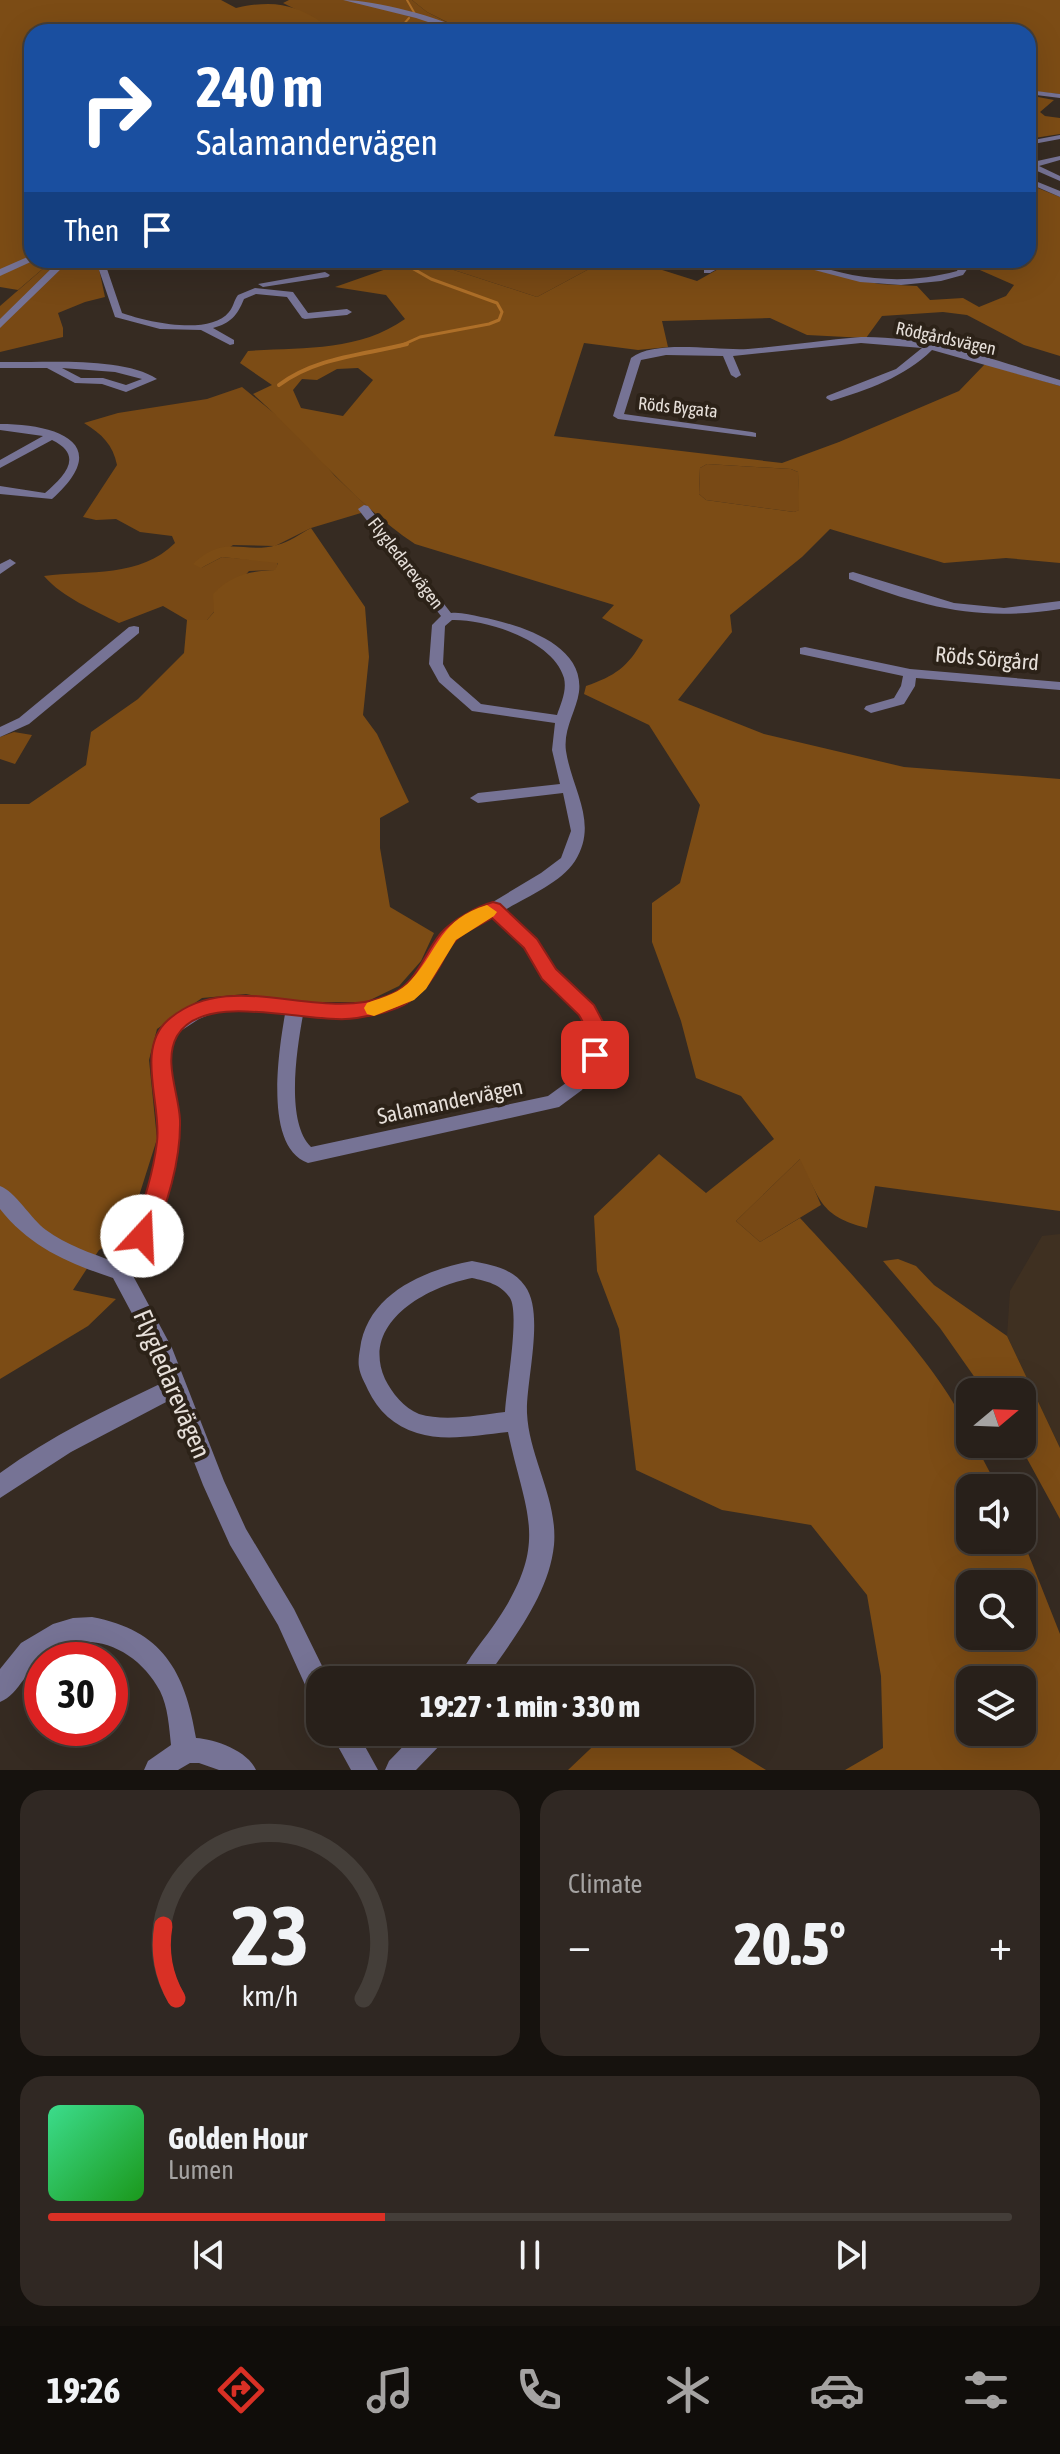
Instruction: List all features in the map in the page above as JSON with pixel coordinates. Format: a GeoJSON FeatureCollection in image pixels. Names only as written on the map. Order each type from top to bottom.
{"type":"FeatureCollection","features":[{"type":"Feature","properties":{"kind":"street"},"geometry":{"type":"LineString","coordinates":[[346,0],[442,24]]}},
{"type":"Feature","properties":{"kind":"street"},"geometry":{"type":"LineString","coordinates":[[1036,93],[1060,96]]}},
{"type":"Feature","properties":{"kind":"street"},"geometry":{"type":"LineString","coordinates":[[1036,142],[1060,137]]}},
{"type":"Feature","properties":{"kind":"street"},"geometry":{"type":"LineString","coordinates":[[1036,164],[1060,158]]}},
{"type":"Feature","properties":{"kind":"street"},"geometry":{"type":"LineString","coordinates":[[1036,167],[1060,179]]}},
{"type":"Feature","properties":{"kind":"street"},"geometry":{"type":"LineString","coordinates":[[1036,183],[1058,191]]}},
{"type":"Feature","properties":{"kind":"street"},"geometry":{"type":"LineString","coordinates":[[0,273],[24,262]]}},
{"type":"Feature","properties":{"kind":"street"},"geometry":{"type":"LineString","coordinates":[[0,325],[57,268]]}},
{"type":"Feature","properties":{"kind":"street"},"geometry":{"type":"LineString","coordinates":[[103,268],[108,277],[114,309],[122,316],[170,328],[201,326],[227,318],[233,314],[241,297],[255,291],[290,294],[305,316],[347,312]]}},
{"type":"Feature","properties":{"kind":"street"},"geometry":{"type":"LineString","coordinates":[[707,271],[712,268]]}},
{"type":"Feature","properties":{"kind":"street"},"geometry":{"type":"LineString","coordinates":[[821,268],[850,278],[905,282],[960,273],[963,268]]}},
{"type":"Feature","properties":{"kind":"street"},"geometry":{"type":"LineString","coordinates":[[255,291],[259,285],[325,275]]}},
{"type":"Feature","properties":{"kind":"street"},"geometry":{"type":"LineString","coordinates":[[201,326],[230,342]]}},
{"type":"Feature","properties":{"kind":"street","name":"Rödgårdsvägen"},"geometry":{"type":"LineString","coordinates":[[638,355],[727,353],[868,340],[929,347],[1060,383]]}},
{"type":"Feature","properties":{"kind":"street"},"geometry":{"type":"LineString","coordinates":[[831,398],[907,368],[929,347]]}},
{"type":"Feature","properties":{"kind":"street"},"geometry":{"type":"LineString","coordinates":[[727,353],[736,375]]}},
{"type":"Feature","properties":{"kind":"street","name":"Röds Bygata"},"geometry":{"type":"LineString","coordinates":[[638,355],[618,416],[752,435]]}},
{"type":"Feature","properties":{"kind":"street"},"geometry":{"type":"LineString","coordinates":[[0,365],[97,367],[129,371],[152,379],[126,389],[103,381],[79,381],[51,367]]}},
{"type":"Feature","properties":{"kind":"street"},"geometry":{"type":"LineString","coordinates":[[0,427],[28,428],[47,435],[68,444],[76,459],[72,472],[48,497],[0,490]]}},
{"type":"Feature","properties":{"kind":"street"},"geometry":{"type":"LineString","coordinates":[[0,465],[47,435]]}},
{"type":"Feature","properties":{"kind":"street","name":"Flygledarevägen"},"geometry":{"type":"LineString","coordinates":[[364,509],[448,617]]}},
{"type":"Feature","properties":{"kind":"street"},"geometry":{"type":"LineString","coordinates":[[853,576],[960,611],[998,613],[1060,605]]}},
{"type":"Feature","properties":{"kind":"street","name":"Flygledarevägen"},"geometry":{"type":"LineString","coordinates":[[309,1666],[286,1617],[238,1537],[148,1321],[120,1272],[142,1236],[154,1206],[167,1145],[169,1119],[161,1062],[168,1031],[193,1014],[220,1004],[361,1012],[407,995],[420,984],[449,936],[547,877],[567,861],[579,831],[559,750],[562,720],[572,691],[571,679],[555,651],[522,631],[457,616],[448,617],[439,625],[436,664],[444,679],[465,699],[486,711],[562,720]]}},
{"type":"Feature","properties":{"kind":"street"},"geometry":{"type":"LineString","coordinates":[[0,733],[24,721],[134,630]]}},
{"type":"Feature","properties":{"kind":"street","name":"Röds Sörgård"},"geometry":{"type":"LineString","coordinates":[[805,651],[910,673],[1060,686]]}},
{"type":"Feature","properties":{"kind":"street","name":"Röds Sörgård"},"geometry":{"type":"LineString","coordinates":[[871,709],[899,701],[908,686],[910,673]]}},
{"type":"Feature","properties":{"kind":"street"},"geometry":{"type":"LineString","coordinates":[[478,798],[568,788]]}},
{"type":"Feature","properties":{"kind":"street","name":"Salamandervägen"},"geometry":{"type":"LineString","coordinates":[[295,1009],[286,1060],[287,1094],[290,1126],[298,1147],[308,1155],[553,1102],[576,1085],[595,1055],[594,1024],[579,1000],[549,974],[531,943],[493,908]]}},
{"type":"Feature","properties":{"kind":"street"},"geometry":{"type":"LineString","coordinates":[[0,1194],[22,1223],[54,1247],[120,1272]]}},
{"type":"Feature","properties":{"kind":"street"},"geometry":{"type":"LineString","coordinates":[[479,1666],[532,1582],[543,1546],[542,1523],[517,1421],[518,1362],[524,1325],[518,1292],[507,1280],[493,1273],[472,1270],[413,1287],[391,1306],[375,1328],[369,1355],[376,1388],[390,1406],[418,1424],[439,1427],[517,1421]]}},
{"type":"Feature","properties":{"kind":"street"},"geometry":{"type":"LineString","coordinates":[[0,1487],[32,1462],[77,1434],[176,1387]]}},
{"type":"Feature","properties":{"kind":"street"},"geometry":{"type":"LineString","coordinates":[[0,1690],[35,1647],[58,1634],[84,1630],[115,1632],[137,1643],[157,1661],[171,1686],[185,1750]]}},
{"type":"Feature","properties":{"kind":"street"},"geometry":{"type":"LineString","coordinates":[[351,1746],[365,1770]]}},
{"type":"Feature","properties":{"kind":"street"},"geometry":{"type":"LineString","coordinates":[[398,1770],[421,1746]]}},
{"type":"Feature","properties":{"kind":"street"},"geometry":{"type":"LineString","coordinates":[[157,1770],[185,1750],[203,1749],[216,1753],[243,1770]]}},
{"type":"Feature","properties":{"kind":"shaded area"},"geometry":{"type":"Polygon","coordinates":[[[0,0],[221,0],[236,8],[282,5],[325,24],[24,24],[24,268],[44,268],[18,290],[0,287],[0,0]]]}},
{"type":"Feature","properties":{"kind":"shaded area"},"geometry":{"type":"Polygon","coordinates":[[[289,0],[412,0],[450,24],[325,24],[283,3],[289,0]]]}},
{"type":"Feature","properties":{"kind":"shaded area"},"geometry":{"type":"Polygon","coordinates":[[[412,0],[1060,0],[1060,94],[1036,92],[1036,24],[451,24],[412,0]]]}},
{"type":"Feature","properties":{"kind":"shaded area"},"geometry":{"type":"Polygon","coordinates":[[[1036,98],[1054,100],[1040,112],[1060,118],[1060,134],[1036,138],[1036,98]]]}},
{"type":"Feature","properties":{"kind":"shaded area"},"geometry":{"type":"Polygon","coordinates":[[[1036,187],[1060,197],[1060,356],[1024,345],[967,315],[943,312],[882,316],[866,338],[807,335],[770,318],[662,321],[668,347],[638,350],[584,343],[554,436],[782,463],[959,391],[985,364],[1060,386],[1060,563],[1006,558],[944,563],[830,529],[802,557],[730,615],[732,632],[678,700],[764,734],[904,767],[1060,779],[1060,1211],[875,1186],[867,1228],[839,1218],[823,1204],[800,1159],[736,1221],[760,1242],[800,1218],[898,1328],[948,1395],[956,1409],[956,1458],[982,1458],[991,1474],[956,1474],[956,1554],[1028,1554],[1035,1570],[956,1570],[956,1650],[1036,1650],[1036,1573],[1060,1634],[1060,1770],[845,1770],[883,1748],[881,1676],[867,1595],[811,1525],[722,1510],[636,1470],[619,1329],[597,1271],[594,1216],[659,1154],[706,1193],[774,1139],[741,1096],[696,1078],[681,1021],[652,942],[652,903],[680,883],[700,805],[649,725],[584,694],[586,686],[613,674],[626,664],[643,640],[602,618],[614,605],[415,544],[371,510],[253,394],[272,385],[240,363],[248,351],[349,343],[387,330],[405,319],[386,295],[335,287],[389,268],[448,268],[537,297],[591,268],[661,268],[697,281],[720,268],[806,268],[879,284],[917,286],[930,300],[963,298],[979,307],[1006,296],[1014,285],[975,268],[1036,268],[1036,187]],[[358,368],[337,369],[317,380],[302,379],[293,390],[301,408],[343,416],[373,380],[358,368]],[[707,464],[700,468],[699,494],[706,500],[794,512],[799,510],[798,472],[707,464]]]}},
{"type":"Feature","properties":{"kind":"shaded area"},"geometry":{"type":"Polygon","coordinates":[[[44,268],[100,268],[105,297],[58,313],[63,337],[0,352],[0,306],[44,268]]]}},
{"type":"Feature","properties":{"kind":"shaded area"},"geometry":{"type":"Polygon","coordinates":[[[448,268],[591,268],[537,297],[448,268]]]}},
{"type":"Feature","properties":{"kind":"shaded area"},"geometry":{"type":"Polygon","coordinates":[[[242,387],[296,431],[335,476],[371,510],[311,528],[275,546],[233,545],[201,568],[222,557],[278,562],[276,570],[249,571],[207,620],[187,620],[163,606],[119,623],[79,603],[44,576],[130,567],[161,554],[175,543],[172,536],[140,532],[116,519],[83,517],[117,465],[106,441],[84,423],[118,413],[207,399],[242,387]]]}},
{"type":"Feature","properties":{"kind":"shaded area"},"geometry":{"type":"Polygon","coordinates":[[[707,464],[798,472],[800,510],[794,512],[706,500],[699,494],[700,468],[707,464]]]}},
{"type":"Feature","properties":{"kind":"shaded area"},"geometry":{"type":"Polygon","coordinates":[[[311,528],[365,607],[369,657],[363,715],[377,734],[409,802],[380,818],[380,848],[390,907],[434,933],[421,961],[399,986],[366,1002],[288,1002],[246,994],[202,998],[157,1029],[149,1060],[157,1139],[126,1237],[99,1250],[73,1290],[116,1299],[88,1326],[0,1379],[0,804],[29,804],[86,765],[91,732],[138,699],[184,653],[187,620],[207,620],[214,612],[213,594],[227,582],[249,573],[275,570],[278,563],[222,557],[201,568],[193,564],[215,549],[277,545],[311,528]]]}},
{"type":"Feature","properties":{"kind":"shaded area"},"geometry":{"type":"Polygon","coordinates":[[[14,732],[32,735],[15,764],[0,759],[0,737],[14,732]]]}},
{"type":"Feature","properties":{"kind":"shaded area"},"geometry":{"type":"Polygon","coordinates":[[[801,1158],[821,1205],[760,1242],[736,1221],[801,1158]]]}},
{"type":"Feature","properties":{"kind":"shaded area"},"geometry":{"type":"Polygon","coordinates":[[[1060,1234],[1060,1448],[1036,1397],[1036,1378],[1027,1378],[1007,1336],[1010,1291],[1042,1236],[1060,1234]]]}},
{"type":"Feature","properties":{"kind":"shaded area"},"geometry":{"type":"Polygon","coordinates":[[[898,1259],[916,1266],[934,1285],[1007,1336],[1027,1378],[975,1378],[940,1328],[883,1261],[898,1259]]]}},
{"type":"Feature","properties":{"kind":"shaded area"},"geometry":{"type":"Polygon","coordinates":[[[1036,1397],[1060,1448],[1060,1519],[1027,1458],[1036,1458],[1036,1397]]]}},
{"type":"Feature","properties":{"kind":"shaded area"},"geometry":{"type":"Polygon","coordinates":[[[593,1746],[727,1746],[766,1770],[568,1770],[593,1746]]]}},
{"type":"Feature","properties":{"kind":"waterway"},"geometry":{"type":"LineString","coordinates":[[407,0],[415,14]]}},
{"type":"Feature","properties":{"kind":"waterway"},"geometry":{"type":"LineString","coordinates":[[404,24],[409,18]]}},
{"type":"Feature","properties":{"kind":"waterway"},"geometry":{"type":"LineString","coordinates":[[402,345],[420,337],[489,324],[499,320],[502,312],[497,303],[431,279],[412,268]]}},
{"type":"Feature","properties":{"kind":"waterway"},"geometry":{"type":"LineString","coordinates":[[402,345],[407,344]]}},
{"type":"Feature","properties":{"kind":"waterway"},"geometry":{"type":"LineString","coordinates":[[279,385],[324,363],[402,345]]}},
{"type":"Feature","properties":{"kind":"slow traffic"},"geometry":{"type":"LineString","coordinates":[[374,1008],[407,995],[420,984],[449,936],[487,912]]}},
{"type":"Feature","properties":{"kind":"route"},"geometry":{"type":"LineString","coordinates":[[142,1236],[154,1206],[167,1145],[169,1119],[161,1062],[163,1049],[168,1031],[205,1008],[237,1003],[361,1012],[390,1003],[420,984],[449,936],[493,908],[531,943],[549,974],[587,1010],[594,1024],[595,1055]]}}]}
